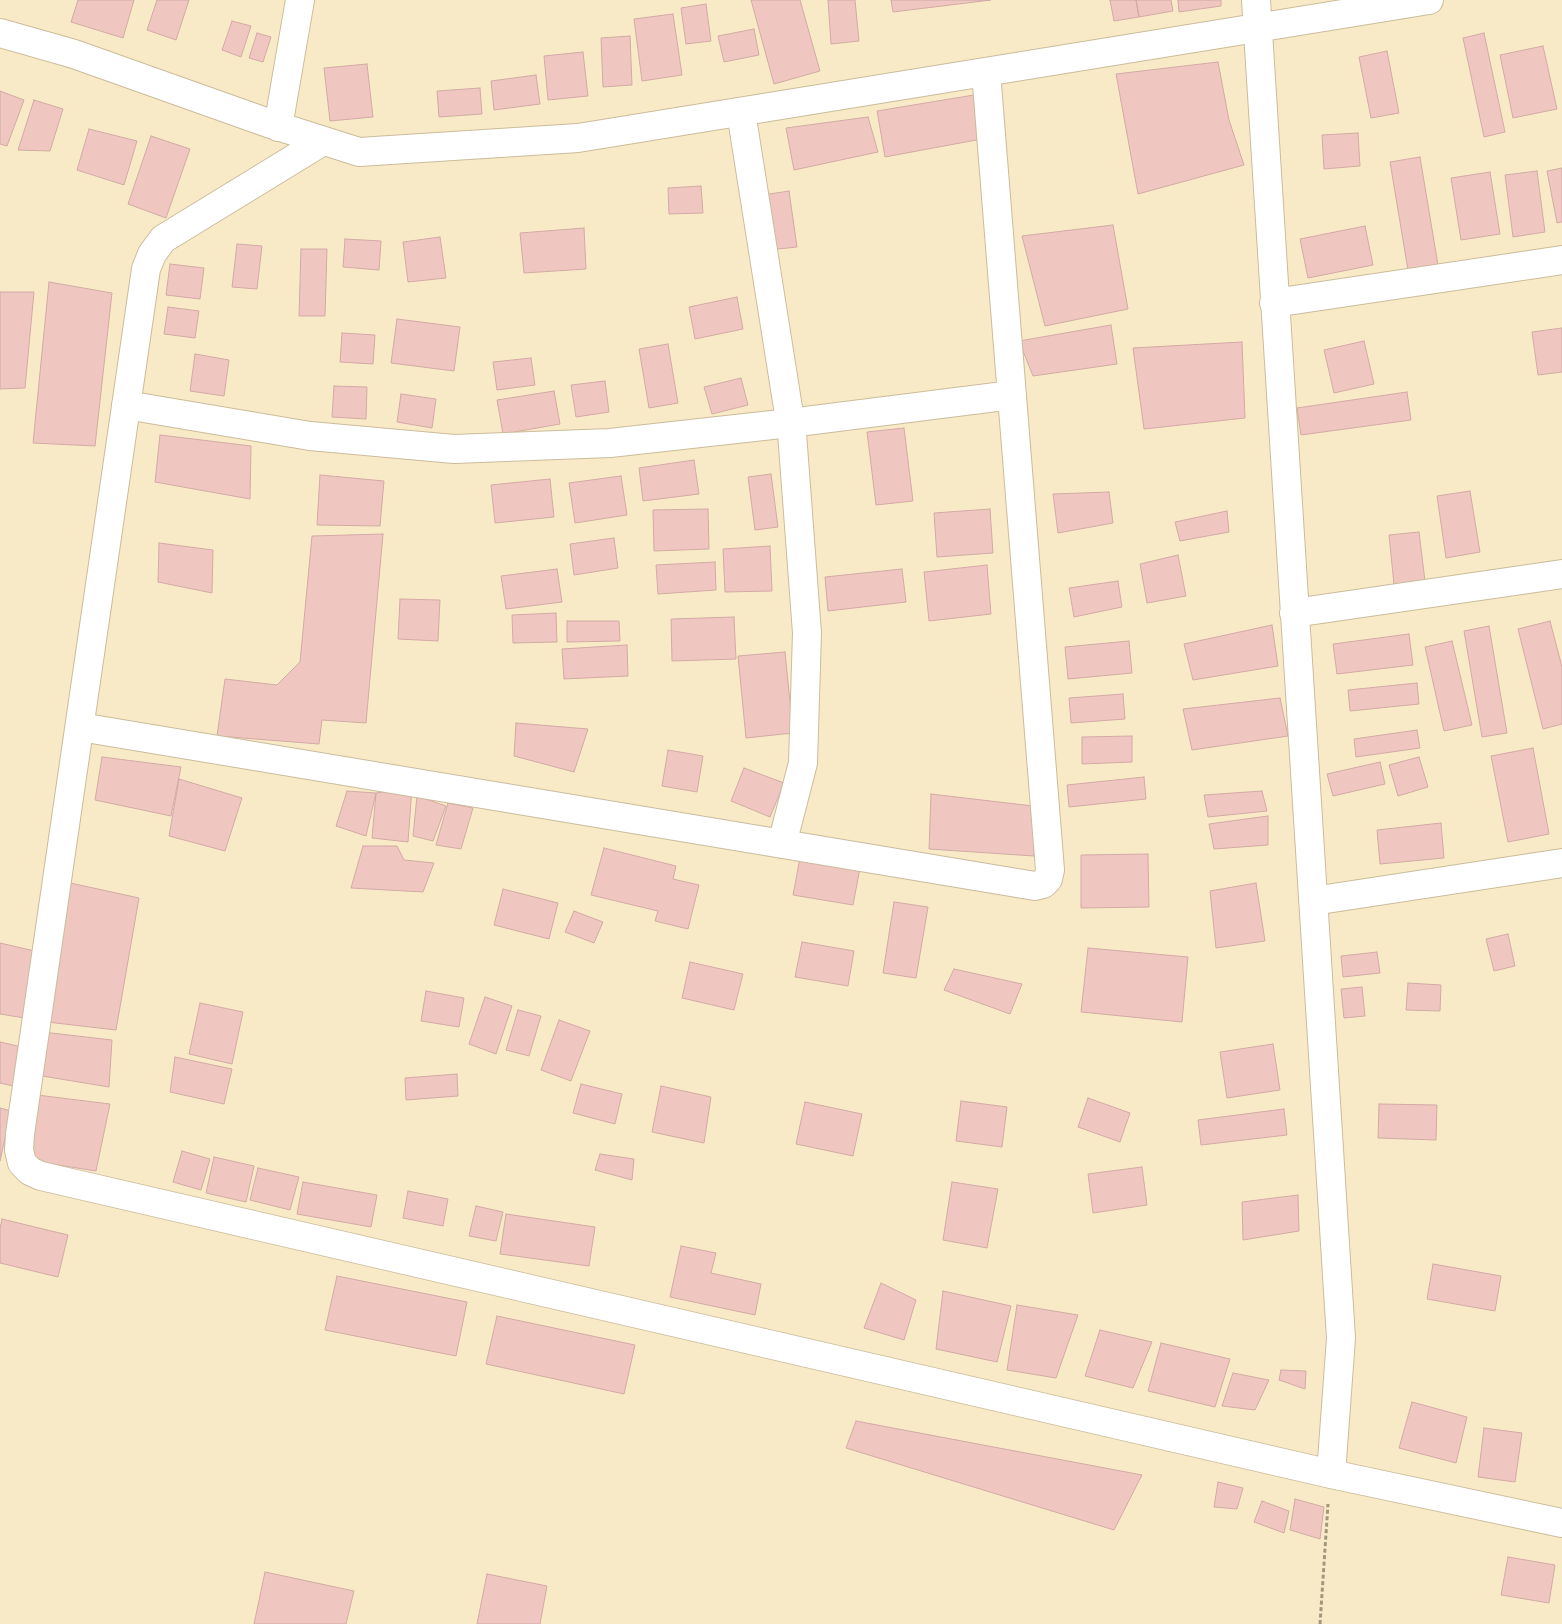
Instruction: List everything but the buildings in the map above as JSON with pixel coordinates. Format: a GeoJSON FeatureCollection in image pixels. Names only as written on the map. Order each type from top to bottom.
{"type":"FeatureCollection","features":[{"type":"Feature","properties":{"kind":"street"},"geometry":{"type":"LineString","coordinates":[[278,127],[300,0]]}},
{"type":"Feature","properties":{"kind":"street"},"geometry":{"type":"LineString","coordinates":[[1256,0],[1341,1338],[1331,1474]]}},
{"type":"Feature","properties":{"kind":"street"},"geometry":{"type":"LineString","coordinates":[[0,33],[74,54],[278,127],[359,152],[578,138],[1429,0]]}},
{"type":"Feature","properties":{"kind":"street"},"geometry":{"type":"LineString","coordinates":[[80,727],[1035,886],[1043,884],[1048,879],[1050,870],[986,72]]}},
{"type":"Feature","properties":{"kind":"street"},"geometry":{"type":"LineString","coordinates":[[741,112],[790,423],[808,633],[803,763],[782,844]]}},
{"type":"Feature","properties":{"kind":"street"},"geometry":{"type":"LineString","coordinates":[[323,141],[163,239],[152,254],[146,269],[20,1134],[19,1150],[22,1163],[30,1171],[41,1176],[1331,1474],[1562,1523]]}},
{"type":"Feature","properties":{"kind":"street"},"geometry":{"type":"LineString","coordinates":[[1274,303],[1562,260]]}},
{"type":"Feature","properties":{"kind":"street"},"geometry":{"type":"LineString","coordinates":[[126,405],[310,436],[454,449],[610,443],[1012,396]]}},
{"type":"Feature","properties":{"kind":"street"},"geometry":{"type":"LineString","coordinates":[[1294,613],[1562,574]]}},
{"type":"Feature","properties":{"kind":"street"},"geometry":{"type":"LineString","coordinates":[[1313,901],[1562,863]]}},
{"type":"Feature","properties":{"kind":"path"},"geometry":{"type":"LineString","coordinates":[[1320,1624],[1331,1474]]}}]}
